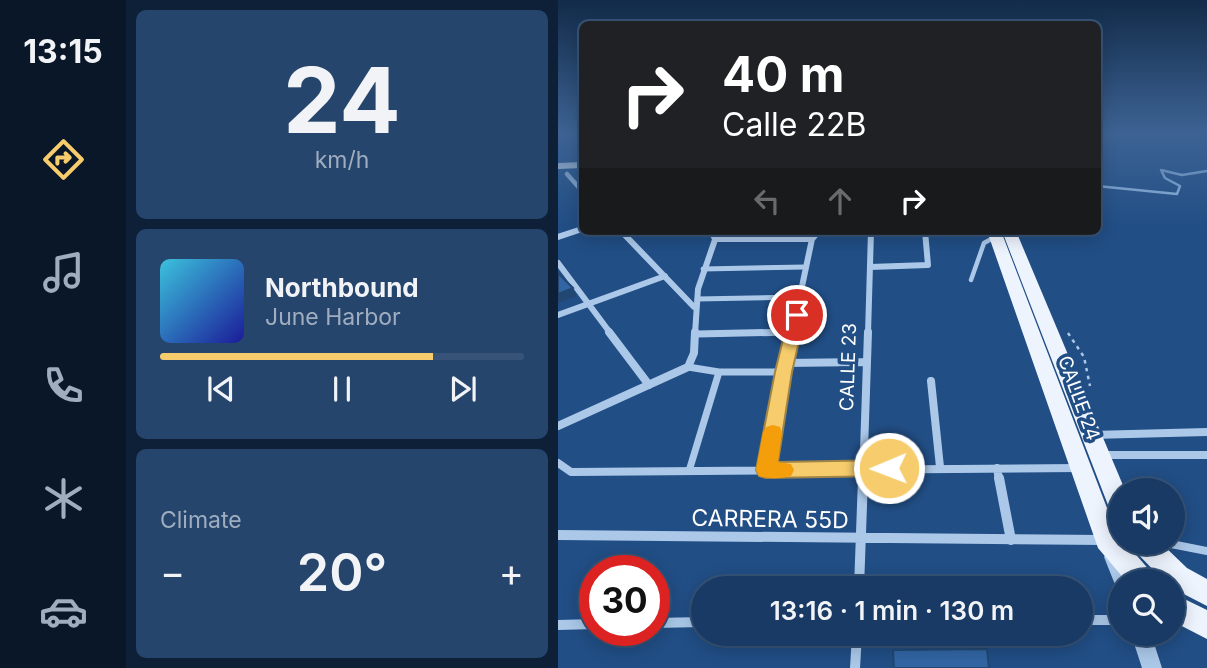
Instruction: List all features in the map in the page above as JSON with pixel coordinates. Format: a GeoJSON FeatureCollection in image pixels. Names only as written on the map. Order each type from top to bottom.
{"type":"FeatureCollection","features":[{"type":"Feature","properties":{"kind":"main road"},"geometry":{"type":"LineString","coordinates":[[562,170],[579,166]]}},
{"type":"Feature","properties":{"kind":"main road","name":"CALLE 24"},"geometry":{"type":"LineString","coordinates":[[1001,235],[1109,478]]}},
{"type":"Feature","properties":{"kind":"main road","name":"CALLE 24"},"geometry":{"type":"LineString","coordinates":[[1001,235],[1107,540]]}},
{"type":"Feature","properties":{"kind":"main road"},"geometry":{"type":"LineString","coordinates":[[1107,540],[1132,569]]}},
{"type":"Feature","properties":{"kind":"main road"},"geometry":{"type":"LineString","coordinates":[[1156,555],[1178,576],[1207,593]]}},
{"type":"Feature","properties":{"kind":"main road"},"geometry":{"type":"LineString","coordinates":[[1185,613],[1207,625]]}},
{"type":"Feature","properties":{"kind":"street"},"geometry":{"type":"LineString","coordinates":[[562,170],[579,188]]}},
{"type":"Feature","properties":{"kind":"street"},"geometry":{"type":"LineString","coordinates":[[558,237],[579,230]]}},
{"type":"Feature","properties":{"kind":"street"},"geometry":{"type":"LineString","coordinates":[[625,235],[694,307]]}},
{"type":"Feature","properties":{"kind":"street"},"geometry":{"type":"LineString","coordinates":[[714,235],[716,239]]}},
{"type":"Feature","properties":{"kind":"street"},"geometry":{"type":"LineString","coordinates":[[688,368],[695,356],[697,334],[694,307],[703,269],[717,235]]}},
{"type":"Feature","properties":{"kind":"street"},"geometry":{"type":"LineString","coordinates":[[766,470],[805,267],[816,235]]}},
{"type":"Feature","properties":{"kind":"street","name":"CALLE 23"},"geometry":{"type":"LineString","coordinates":[[860,576],[871,235]]}},
{"type":"Feature","properties":{"kind":"street"},"geometry":{"type":"LineString","coordinates":[[870,267],[928,265],[925,235]]}},
{"type":"Feature","properties":{"kind":"street"},"geometry":{"type":"LineString","coordinates":[[716,239],[812,239]]}},
{"type":"Feature","properties":{"kind":"street"},"geometry":{"type":"LineString","coordinates":[[558,263],[649,385]]}},
{"type":"Feature","properties":{"kind":"street"},"geometry":{"type":"LineString","coordinates":[[703,269],[805,267]]}},
{"type":"Feature","properties":{"kind":"street"},"geometry":{"type":"LineString","coordinates":[[558,315],[665,276]]}},
{"type":"Feature","properties":{"kind":"street"},"geometry":{"type":"LineString","coordinates":[[697,299],[801,297]]}},
{"type":"Feature","properties":{"kind":"street"},"geometry":{"type":"LineString","coordinates":[[697,334],[793,332]]}},
{"type":"Feature","properties":{"kind":"street"},"geometry":{"type":"LineString","coordinates":[[558,426],[688,368],[719,372],[865,362]]}},
{"type":"Feature","properties":{"kind":"street"},"geometry":{"type":"LineString","coordinates":[[689,471],[719,372]]}},
{"type":"Feature","properties":{"kind":"street"},"geometry":{"type":"LineString","coordinates":[[931,381],[940,467]]}},
{"type":"Feature","properties":{"kind":"street"},"geometry":{"type":"LineString","coordinates":[[1091,435],[1207,432]]}},
{"type":"Feature","properties":{"kind":"street"},"geometry":{"type":"LineString","coordinates":[[1099,455],[1207,455]]}},
{"type":"Feature","properties":{"kind":"street"},"geometry":{"type":"LineString","coordinates":[[558,463],[571,472],[940,467],[1081,468]]}},
{"type":"Feature","properties":{"kind":"street"},"geometry":{"type":"LineString","coordinates":[[997,468],[1011,540]]}},
{"type":"Feature","properties":{"kind":"street","name":"CARRERA 55D"},"geometry":{"type":"LineString","coordinates":[[558,535],[1107,540]]}},
{"type":"Feature","properties":{"kind":"street","name":"CALLE 24"},"geometry":{"type":"LineString","coordinates":[[1107,540],[1118,569]]}},
{"type":"Feature","properties":{"kind":"street"},"geometry":{"type":"LineString","coordinates":[[670,623],[691,622]]}},
{"type":"Feature","properties":{"kind":"street"},"geometry":{"type":"LineString","coordinates":[[558,625],[579,624]]}},
{"type":"Feature","properties":{"kind":"street"},"geometry":{"type":"LineString","coordinates":[[855,668],[856,646]]}},
{"type":"Feature","properties":{"kind":"street"},"geometry":{"type":"LineString","coordinates":[[1145,646],[1152,668]]}},
{"type":"Feature","properties":{"kind":"lane"},"geometry":{"type":"LineString","coordinates":[[971,280],[984,243],[997,235]]}},
{"type":"Feature","properties":{"kind":"lane"},"geometry":{"type":"LineString","coordinates":[[1185,547],[1207,551]]}},
{"type":"Feature","properties":{"kind":"building"},"geometry":{"type":"Polygon","coordinates":[[[558,273],[573,288],[558,294],[558,273]]]}},
{"type":"Feature","properties":{"kind":"building"},"geometry":{"type":"Polygon","coordinates":[[[987,649],[989,668],[894,668],[893,650],[987,649]]]}},
{"type":"Feature","properties":{"kind":"waterway"},"geometry":{"type":"LineString","coordinates":[[1101,186],[1177,194],[1180,186],[1165,178],[1161,170],[1182,175],[1207,171]]}},
{"type":"Feature","properties":{"kind":"slow traffic"},"geometry":{"type":"LineString","coordinates":[[773,432],[766,470],[784,470]]}},
{"type":"Feature","properties":{"kind":"route"},"geometry":{"type":"LineString","coordinates":[[797,315],[783,372],[766,470],[889,468]]}}]}
